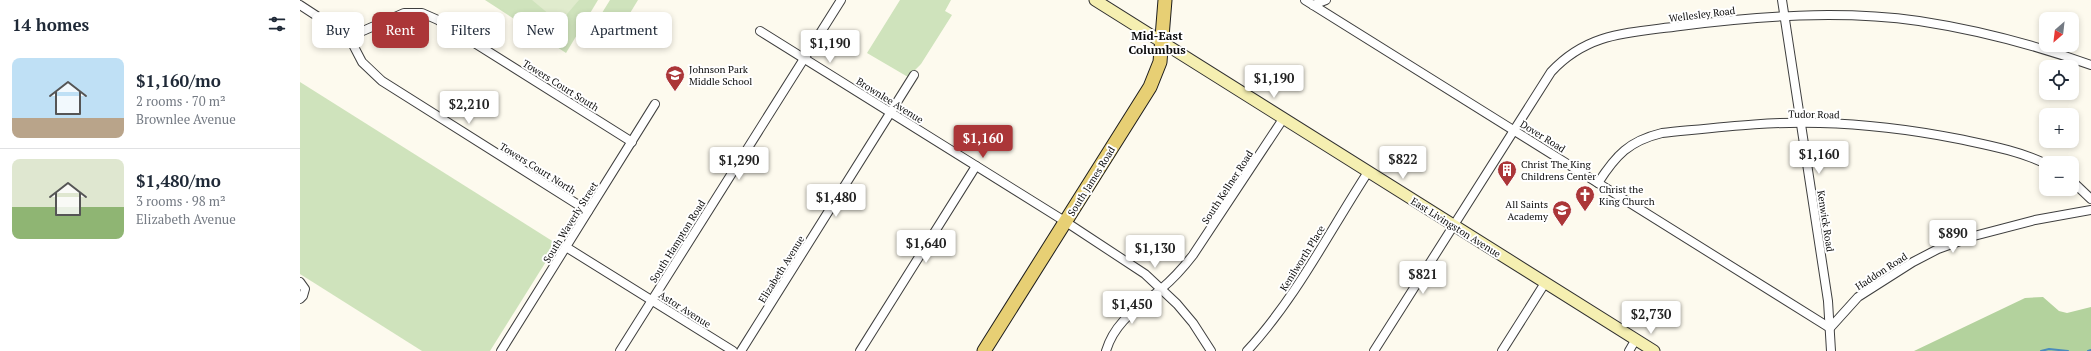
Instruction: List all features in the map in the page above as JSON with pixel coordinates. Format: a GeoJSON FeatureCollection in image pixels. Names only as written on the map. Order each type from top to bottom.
{"type":"FeatureCollection","features":[{"type":"Feature","properties":{"kind":"main road","name":"East Livingston Avenue"},"geometry":{"type":"LineString","coordinates":[[1095,0],[1654,351]]}},
{"type":"Feature","properties":{"kind":"main road","name":"South James Road"},"geometry":{"type":"LineString","coordinates":[[984,351],[1150,87],[1160,62],[1165,0]]}},
{"type":"Feature","properties":{"kind":"street","name":"South Hampton Road"},"geometry":{"type":"LineString","coordinates":[[620,351],[840,0]]}},
{"type":"Feature","properties":{"kind":"street","name":"Dover Road"},"geometry":{"type":"LineString","coordinates":[[1305,0],[1830,328]]}},
{"type":"Feature","properties":{"kind":"street"},"geometry":{"type":"LineString","coordinates":[[1313,5],[1326,0]]}},
{"type":"Feature","properties":{"kind":"street","name":"Kenwick Road"},"geometry":{"type":"LineString","coordinates":[[1782,0],[1830,328],[1831,351]]}},
{"type":"Feature","properties":{"kind":"street"},"geometry":{"type":"LineString","coordinates":[[300,5],[312,13]]}},
{"type":"Feature","properties":{"kind":"street","name":"Towers Court South"},"geometry":{"type":"LineString","coordinates":[[364,31],[396,15],[404,13],[422,13],[438,20],[632,142]]}},
{"type":"Feature","properties":{"kind":"street","name":"Wellesley Road"},"geometry":{"type":"LineString","coordinates":[[1374,351],[1551,72],[1562,60],[1586,44],[1621,34],[1711,22],[1784,17],[1836,16],[1917,21],[1998,36],[2091,65]]}},
{"type":"Feature","properties":{"kind":"street","name":"Brownlee Avenue"},"geometry":{"type":"LineString","coordinates":[[760,31],[1066,222],[1139,270],[1161,289],[1193,323],[1211,351]]}},
{"type":"Feature","properties":{"kind":"street","name":"Towers Court North"},"geometry":{"type":"LineString","coordinates":[[355,48],[362,62],[382,81],[588,212]]}},
{"type":"Feature","properties":{"kind":"street","name":"Elizabeth Avenue"},"geometry":{"type":"LineString","coordinates":[[741,351],[914,75]]}},
{"type":"Feature","properties":{"kind":"street","name":"South Waverly Street"},"geometry":{"type":"LineString","coordinates":[[501,351],[655,104]]}},
{"type":"Feature","properties":{"kind":"street","name":"South Kellner Road"},"geometry":{"type":"LineString","coordinates":[[1106,351],[1111,336],[1122,321],[1161,289],[1178,273],[1193,255],[1283,119]]}},
{"type":"Feature","properties":{"kind":"street","name":"Tudor Road"},"geometry":{"type":"LineString","coordinates":[[1598,183],[1611,162],[1621,151],[1647,137],[1662,133],[1713,128],[1801,123],[1851,125],[1927,133],[1984,144],[2039,162]]}},
{"type":"Feature","properties":{"kind":"street"},"geometry":{"type":"LineString","coordinates":[[860,351],[976,166]]}},
{"type":"Feature","properties":{"kind":"street","name":"Kenilworth Place"},"geometry":{"type":"LineString","coordinates":[[1247,351],[1265,332],[1286,302],[1368,172]]}},
{"type":"Feature","properties":{"kind":"street"},"geometry":{"type":"LineString","coordinates":[[2079,188],[2091,199]]}},
{"type":"Feature","properties":{"kind":"street","name":"Haddon Road"},"geometry":{"type":"LineString","coordinates":[[1830,328],[1858,298],[1913,262],[1938,249],[1989,232],[2061,214],[2091,210]]}},
{"type":"Feature","properties":{"kind":"street","name":"Astor Avenue"},"geometry":{"type":"LineString","coordinates":[[566,247],[733,351]]}},
{"type":"Feature","properties":{"kind":"street"},"geometry":{"type":"LineString","coordinates":[[300,282],[304,286],[305,293],[300,299]]}},
{"type":"Feature","properties":{"kind":"street"},"geometry":{"type":"LineString","coordinates":[[1502,351],[1545,283]]}},
{"type":"Feature","properties":{"kind":"street"},"geometry":{"type":"LineString","coordinates":[[1629,351],[1636,339]]}},
{"type":"Feature","properties":{"kind":"green space"},"geometry":{"type":"Polygon","coordinates":[[[485,0],[598,0],[591,12],[576,12],[576,36],[566,53],[558,48],[568,48],[568,12],[513,12],[513,18],[485,0]]]}},
{"type":"Feature","properties":{"kind":"green space"},"geometry":{"type":"Polygon","coordinates":[[[532,0],[579,0],[568,13],[546,12],[532,0]]]}},
{"type":"Feature","properties":{"kind":"green space"},"geometry":{"type":"Polygon","coordinates":[[[610,0],[638,0],[631,12],[603,12],[610,0]]]}},
{"type":"Feature","properties":{"kind":"green space"},"geometry":{"type":"Polygon","coordinates":[[[900,0],[951,0],[945,11],[952,15],[921,64],[908,77],[867,53],[900,0]]]}},
{"type":"Feature","properties":{"kind":"green space"},"geometry":{"type":"Polygon","coordinates":[[[300,82],[557,244],[490,351],[422,351],[300,274],[300,82]]]}},
{"type":"Feature","properties":{"kind":"green space"},"geometry":{"type":"Polygon","coordinates":[[[2043,297],[2059,311],[2067,313],[2091,307],[2091,351],[1914,351],[2025,298],[2043,297]]]}},
{"type":"Feature","properties":{"kind":"waterway"},"geometry":{"type":"LineString","coordinates":[[2041,351],[2049,349],[2068,351]]}},
{"type":"Feature","properties":{"kind":"place","name":"Johnson Park Middle School"},"geometry":{"type":"Point","coordinates":[675,92]}},
{"type":"Feature","properties":{"kind":"place","name":"Christ The King Childrens Center"},"geometry":{"type":"Point","coordinates":[1507,187]}},
{"type":"Feature","properties":{"kind":"place","name":"Christ the King Church"},"geometry":{"type":"Point","coordinates":[1585,212]}},
{"type":"Feature","properties":{"kind":"place","name":"All Saints Academy"},"geometry":{"type":"Point","coordinates":[1562,227]}},
{"type":"Feature","properties":{"kind":"district","name":"Mid-East Columbus"},"geometry":{"type":"Point","coordinates":[1157,43]}}]}
